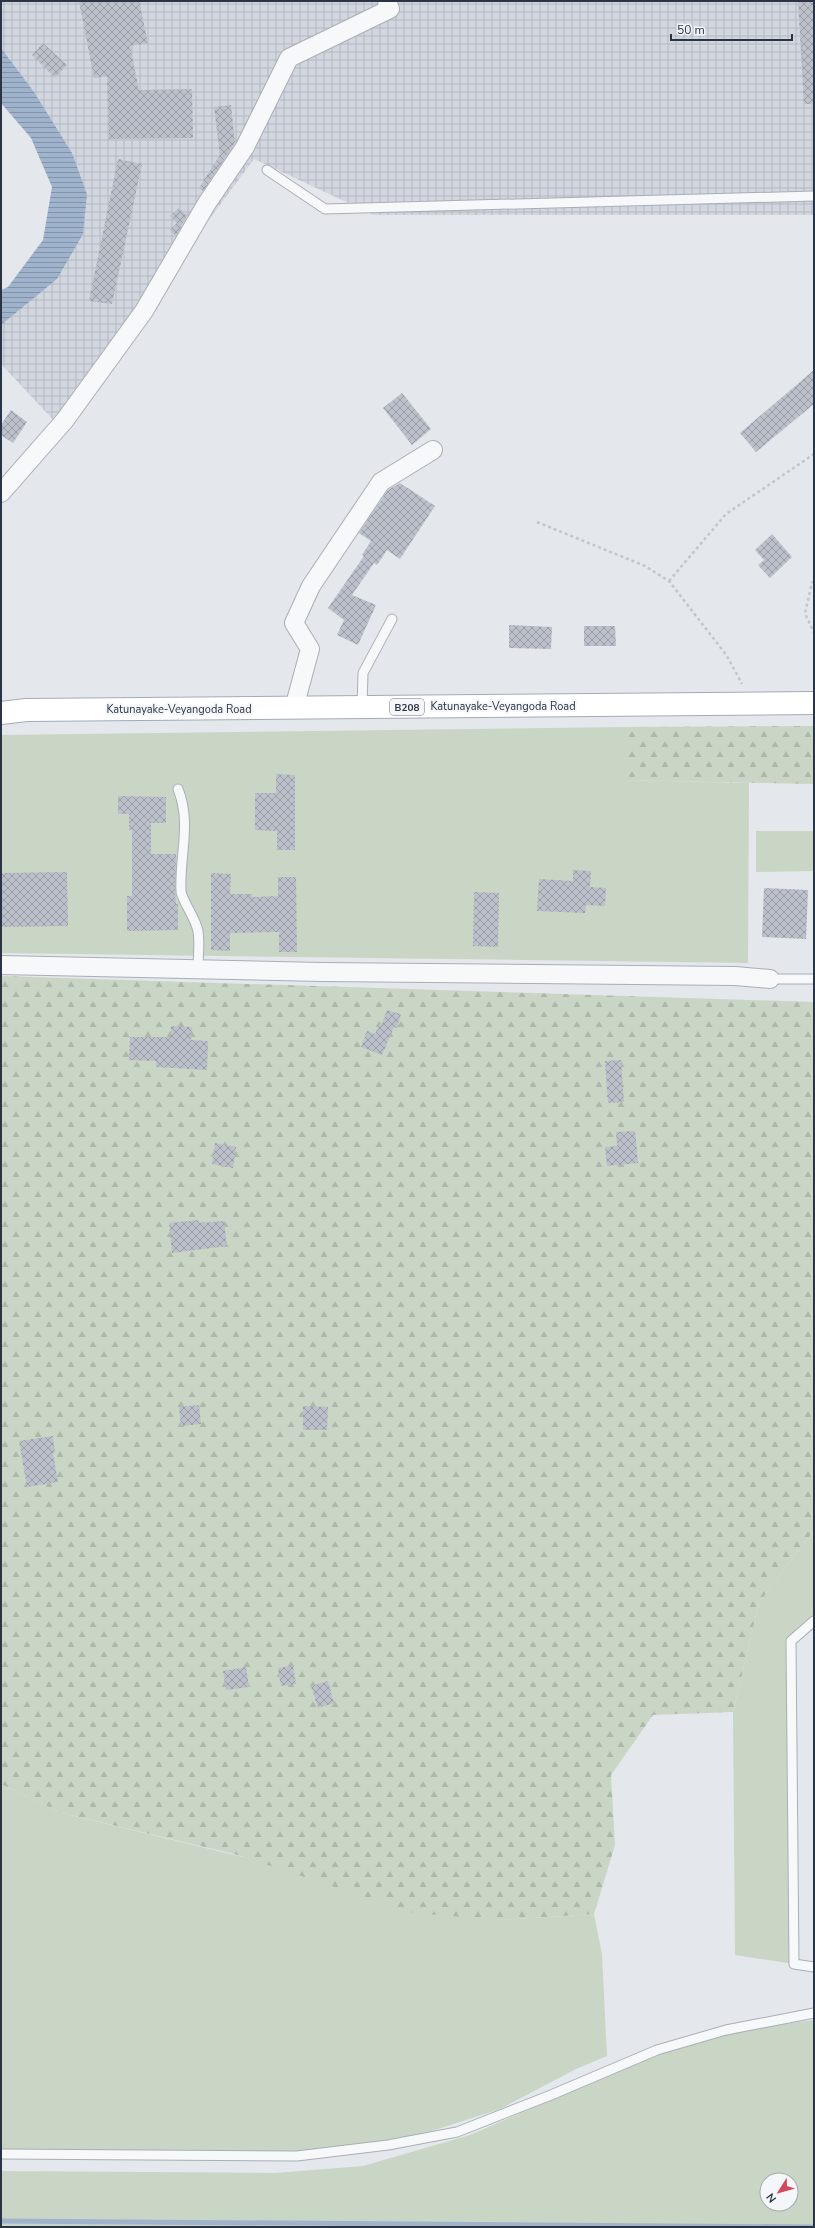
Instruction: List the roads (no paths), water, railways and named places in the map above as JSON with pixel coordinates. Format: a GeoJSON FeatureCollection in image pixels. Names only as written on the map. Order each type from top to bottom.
{"type":"FeatureCollection","features":[{"type":"Feature","properties":{"kind":"main road","name":"Katunayake-Veyangoda Road"},"geometry":{"type":"LineString","coordinates":[[1,713],[26,710],[814,703]]}},
{"type":"Feature","properties":{"kind":"street"},"geometry":{"type":"LineString","coordinates":[[1,493],[65,420],[144,311],[207,203],[245,147],[289,58],[390,9],[387,1]]}},
{"type":"Feature","properties":{"kind":"street"},"geometry":{"type":"LineString","coordinates":[[294,708],[310,649],[294,623],[311,586],[381,482],[432,450]]}},
{"type":"Feature","properties":{"kind":"street"},"geometry":{"type":"LineString","coordinates":[[1,965],[735,976],[770,979]]}},
{"type":"Feature","properties":{"kind":"lane"},"geometry":{"type":"LineString","coordinates":[[267,170],[325,209],[814,196]]}},
{"type":"Feature","properties":{"kind":"lane"},"geometry":{"type":"LineString","coordinates":[[362,708],[363,673],[392,619]]}},
{"type":"Feature","properties":{"kind":"lane"},"geometry":{"type":"LineString","coordinates":[[178,789],[184,804],[186,822],[181,892],[184,902],[198,931],[198,969]]}},
{"type":"Feature","properties":{"kind":"lane"},"geometry":{"type":"LineString","coordinates":[[770,979],[814,979]]}},
{"type":"Feature","properties":{"kind":"lane"},"geometry":{"type":"LineString","coordinates":[[814,1621],[791,1641],[794,1964],[814,1967]]}},
{"type":"Feature","properties":{"kind":"lane"},"geometry":{"type":"LineString","coordinates":[[1,2154],[297,2156],[388,2145],[457,2132],[551,2095],[658,2050],[726,2030],[814,2013]]}},
{"type":"Feature","properties":{"kind":"water"},"geometry":{"type":"Polygon","coordinates":[[[1,48],[34,92],[72,153],[87,194],[83,234],[57,279],[1,325],[1,290],[8,287],[43,240],[52,187],[31,138],[1,103],[1,48]]]}},
{"type":"Feature","properties":{"kind":"waterway"},"geometry":{"type":"LineString","coordinates":[[1,2221],[813,2227]]}}]}
